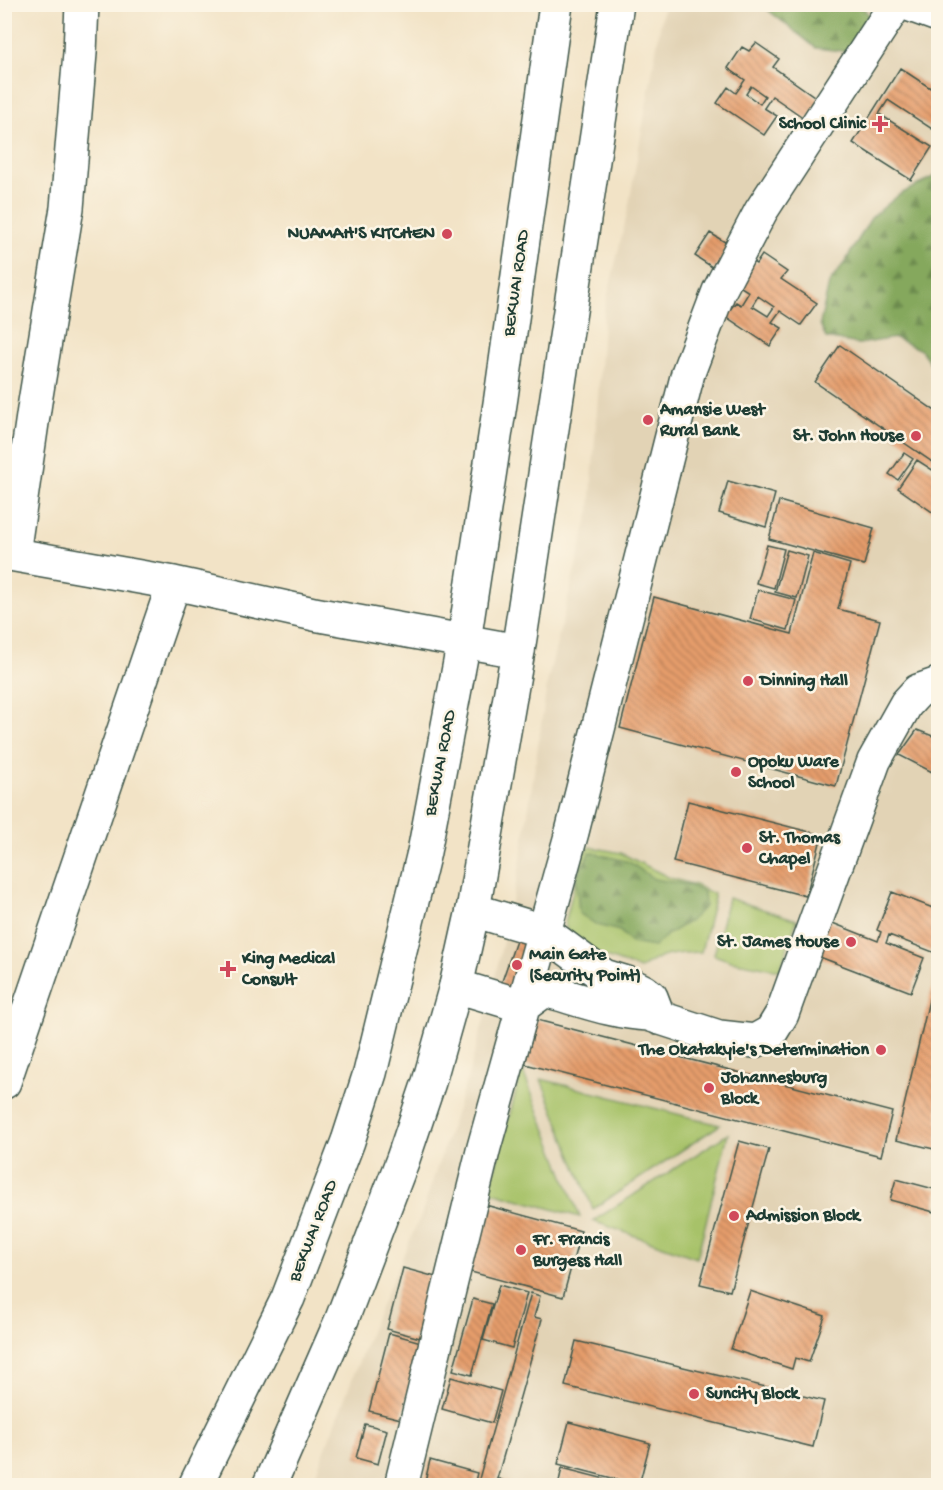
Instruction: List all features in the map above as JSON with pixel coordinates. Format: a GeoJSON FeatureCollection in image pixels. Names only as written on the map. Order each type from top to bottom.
{"type":"FeatureCollection","features":[{"type":"Feature","properties":{"kind":"main road"},"geometry":{"type":"LineString","coordinates":[[82,4],[67,208],[9,554],[174,583],[314,614],[518,651]]}},
{"type":"Feature","properties":{"kind":"main road","name":"BEKWAI ROAD"},"geometry":{"type":"LineString","coordinates":[[195,1485],[288,1298],[355,1119],[370,1073],[424,852],[464,641],[556,4]]}},
{"type":"Feature","properties":{"kind":"main road"},"geometry":{"type":"LineString","coordinates":[[273,1485],[342,1319],[403,1159],[429,1082],[456,986],[473,910],[518,651],[617,4]]}},
{"type":"Feature","properties":{"kind":"main road"},"geometry":{"type":"LineString","coordinates":[[401,1485],[484,1147],[587,774],[688,373],[719,291],[761,211],[896,4]]}},
{"type":"Feature","properties":{"kind":"main road"},"geometry":{"type":"LineString","coordinates":[[908,4],[939,15]]}},
{"type":"Feature","properties":{"kind":"main road"},"geometry":{"type":"LineString","coordinates":[[4,1082],[174,583]]}},
{"type":"Feature","properties":{"kind":"main road"},"geometry":{"type":"LineString","coordinates":[[523,1006],[545,990],[637,1014],[648,1014],[718,1037],[755,1041],[771,1032],[782,1014],[874,761],[906,705],[918,691],[939,684]]}},
{"type":"Feature","properties":{"kind":"main road"},"geometry":{"type":"LineString","coordinates":[[473,910],[543,931],[604,976],[643,991],[651,997],[659,1018]]}},
{"type":"Feature","properties":{"kind":"main road"},"geometry":{"type":"LineString","coordinates":[[456,986],[523,1006]]}},
{"type":"Feature","properties":{"kind":"shaded area","name":"Opoku Ware School"},"geometry":{"type":"Polygon","coordinates":[[[664,5],[938,5],[938,1485],[311,1486],[374,1322],[421,1215],[468,1076],[491,995],[520,865],[548,679],[590,510],[604,311],[628,210],[664,5]]]}},
{"type":"Feature","properties":{"kind":"green space"},"geometry":{"type":"Polygon","coordinates":[[[764,5],[861,5],[870,16],[876,55],[816,48],[764,5]]]}},
{"type":"Feature","properties":{"kind":"green space"},"geometry":{"type":"Polygon","coordinates":[[[935,176],[938,177],[938,374],[921,350],[895,338],[859,344],[826,338],[820,324],[829,283],[845,262],[871,218],[899,195],[935,176]]]}},
{"type":"Feature","properties":{"kind":"green space"},"geometry":{"type":"Polygon","coordinates":[[[591,847],[621,853],[670,878],[695,885],[714,894],[701,952],[669,955],[654,960],[640,969],[571,945],[565,923],[582,854],[591,847]]]}},
{"type":"Feature","properties":{"kind":"green space"},"geometry":{"type":"Polygon","coordinates":[[[590,852],[629,862],[654,879],[689,885],[704,892],[705,906],[690,921],[668,934],[654,947],[631,943],[620,931],[597,925],[579,913],[576,877],[590,852]]]}},
{"type":"Feature","properties":{"kind":"green space"},"geometry":{"type":"Polygon","coordinates":[[[728,898],[797,920],[780,970],[731,961],[714,955],[728,898]]]}},
{"type":"Feature","properties":{"kind":"green space"},"geometry":{"type":"Polygon","coordinates":[[[522,1069],[580,1217],[489,1191],[522,1069]]]}},
{"type":"Feature","properties":{"kind":"green space"},"geometry":{"type":"Polygon","coordinates":[[[541,1079],[720,1125],[593,1209],[541,1079]]]}},
{"type":"Feature","properties":{"kind":"green space"},"geometry":{"type":"Polygon","coordinates":[[[728,1134],[697,1258],[593,1221],[728,1134]]]}},
{"type":"Feature","properties":{"kind":"building"},"geometry":{"type":"Polygon","coordinates":[[[756,43],[779,59],[773,67],[821,101],[807,120],[772,96],[764,108],[777,116],[764,135],[717,103],[728,87],[736,93],[745,80],[728,68],[742,47],[749,51],[756,43]],[[751,86],[746,94],[760,104],[765,96],[751,86]]]}},
{"type":"Feature","properties":{"kind":"building","name":"School Clinic"},"geometry":{"type":"Polygon","coordinates":[[[900,68],[938,93],[938,119],[932,129],[888,100],[879,114],[932,147],[911,180],[853,143],[900,68]]]}},
{"type":"Feature","properties":{"kind":"building"},"geometry":{"type":"Polygon","coordinates":[[[710,233],[730,245],[715,269],[695,256],[710,233]]]}},
{"type":"Feature","properties":{"kind":"building"},"geometry":{"type":"Polygon","coordinates":[[[762,255],[787,272],[781,279],[817,303],[801,325],[780,311],[772,322],[782,328],[770,346],[725,316],[736,302],[741,305],[749,292],[730,280],[745,257],[756,264],[762,255]],[[758,296],[752,306],[768,316],[774,307],[758,296]]]}},
{"type":"Feature","properties":{"kind":"building","name":"St. John House"},"geometry":{"type":"Polygon","coordinates":[[[840,345],[938,413],[938,466],[815,382],[840,345]]]}},
{"type":"Feature","properties":{"kind":"building"},"geometry":{"type":"Polygon","coordinates":[[[904,453],[913,459],[898,480],[889,474],[904,453]]]}},
{"type":"Feature","properties":{"kind":"building"},"geometry":{"type":"Polygon","coordinates":[[[917,460],[934,471],[938,466],[938,516],[898,488],[917,460]]]}},
{"type":"Feature","properties":{"kind":"building"},"geometry":{"type":"Polygon","coordinates":[[[728,481],[775,494],[766,527],[719,513],[728,481]]]}},
{"type":"Feature","properties":{"kind":"building"},"geometry":{"type":"Polygon","coordinates":[[[779,501],[874,528],[864,565],[769,539],[779,501]]]}},
{"type":"Feature","properties":{"kind":"building"},"geometry":{"type":"Polygon","coordinates":[[[767,545],[784,549],[774,588],[756,583],[767,545]]]}},
{"type":"Feature","properties":{"kind":"building"},"geometry":{"type":"Polygon","coordinates":[[[787,550],[808,556],[797,598],[775,592],[787,550]]]}},
{"type":"Feature","properties":{"kind":"building","name":"Dinning Hall"},"geometry":{"type":"Polygon","coordinates":[[[813,553],[850,564],[838,609],[880,620],[836,786],[620,728],[654,597],[792,634],[813,553]]]}},
{"type":"Feature","properties":{"kind":"building"},"geometry":{"type":"Polygon","coordinates":[[[758,590],[796,600],[788,630],[750,619],[758,590]]]}},
{"type":"Feature","properties":{"kind":"building"},"geometry":{"type":"Polygon","coordinates":[[[917,730],[938,738],[938,775],[899,755],[917,730]]]}},
{"type":"Feature","properties":{"kind":"building","name":"St. Thomas Chapel"},"geometry":{"type":"Polygon","coordinates":[[[688,801],[822,835],[806,896],[673,862],[688,801]]]}},
{"type":"Feature","properties":{"kind":"building","name":"St. James House"},"geometry":{"type":"Polygon","coordinates":[[[892,892],[938,910],[938,954],[889,935],[886,943],[924,958],[911,992],[812,954],[825,920],[878,941],[881,932],[877,930],[892,892]]]}},
{"type":"Feature","properties":{"kind":"building","name":"Main Gate (Security Point)"},"geometry":{"type":"Polygon","coordinates":[[[517,938],[534,944],[518,992],[500,987],[517,938]]]}},
{"type":"Feature","properties":{"kind":"building"},"geometry":{"type":"Polygon","coordinates":[[[935,975],[938,976],[938,1150],[896,1140],[935,975]]]}},
{"type":"Feature","properties":{"kind":"building","name":"Johannesburg Block"},"geometry":{"type":"Polygon","coordinates":[[[537,1020],[892,1112],[881,1156],[525,1064],[537,1020]]]}},
{"type":"Feature","properties":{"kind":"building","name":"Admission Block"},"geometry":{"type":"Polygon","coordinates":[[[739,1141],[769,1149],[730,1291],[700,1284],[739,1141]]]}},
{"type":"Feature","properties":{"kind":"building"},"geometry":{"type":"Polygon","coordinates":[[[896,1179],[938,1190],[934,1212],[890,1200],[896,1179]]]}},
{"type":"Feature","properties":{"kind":"building","name":"Fr. Francis Burgess Hall"},"geometry":{"type":"Polygon","coordinates":[[[478,1203],[581,1231],[563,1297],[460,1269],[478,1203]]]}},
{"type":"Feature","properties":{"kind":"building"},"geometry":{"type":"Polygon","coordinates":[[[403,1268],[436,1277],[420,1338],[387,1329],[403,1268]]]}},
{"type":"Feature","properties":{"kind":"building"},"geometry":{"type":"Polygon","coordinates":[[[499,1285],[527,1293],[512,1348],[483,1340],[499,1285]]]}},
{"type":"Feature","properties":{"kind":"building"},"geometry":{"type":"Polygon","coordinates":[[[750,1291],[825,1316],[809,1362],[795,1358],[792,1369],[731,1349],[750,1291]]]}},
{"type":"Feature","properties":{"kind":"building"},"geometry":{"type":"Polygon","coordinates":[[[531,1293],[540,1296],[534,1317],[542,1319],[495,1486],[477,1486],[531,1293]]]}},
{"type":"Feature","properties":{"kind":"building"},"geometry":{"type":"Polygon","coordinates":[[[473,1299],[492,1304],[472,1375],[453,1370],[473,1299]]]}},
{"type":"Feature","properties":{"kind":"building"},"geometry":{"type":"Polygon","coordinates":[[[389,1333],[421,1342],[401,1419],[369,1411],[389,1333]]]}},
{"type":"Feature","properties":{"kind":"building","name":"Suncity Block"},"geometry":{"type":"Polygon","coordinates":[[[576,1341],[824,1401],[813,1447],[565,1386],[576,1341]]]}},
{"type":"Feature","properties":{"kind":"building"},"geometry":{"type":"Polygon","coordinates":[[[451,1377],[501,1391],[492,1423],[442,1409],[451,1377]]]}},
{"type":"Feature","properties":{"kind":"building"},"geometry":{"type":"Polygon","coordinates":[[[569,1422],[650,1443],[639,1485],[558,1464],[569,1422]]]}},
{"type":"Feature","properties":{"kind":"building"},"geometry":{"type":"Polygon","coordinates":[[[365,1424],[387,1430],[378,1464],[356,1458],[365,1424]]]}},
{"type":"Feature","properties":{"kind":"building"},"geometry":{"type":"Polygon","coordinates":[[[430,1460],[477,1473],[474,1486],[424,1486],[430,1460]]]}},
{"type":"Feature","properties":{"kind":"building"},"geometry":{"type":"Polygon","coordinates":[[[562,1468],[605,1479],[603,1486],[558,1486],[562,1468]]]}},
{"type":"Feature","properties":{"kind":"building"},"geometry":{"type":"Polygon","coordinates":[[[499,1479],[515,1485],[515,1486],[497,1486],[499,1479]]]}},
{"type":"Feature","properties":{"kind":"place","name":"School Clinic"},"geometry":{"type":"Point","coordinates":[880,124]}},
{"type":"Feature","properties":{"kind":"place","name":"NUAMAH'S KITCHEN"},"geometry":{"type":"Point","coordinates":[447,234]}},
{"type":"Feature","properties":{"kind":"place","name":"Amansie West Rural Bank"},"geometry":{"type":"Point","coordinates":[648,420]}},
{"type":"Feature","properties":{"kind":"place","name":"St. John House"},"geometry":{"type":"Point","coordinates":[916,436]}},
{"type":"Feature","properties":{"kind":"place","name":"Dinning Hall"},"geometry":{"type":"Point","coordinates":[748,681]}},
{"type":"Feature","properties":{"kind":"place","name":"Opoku Ware School"},"geometry":{"type":"Point","coordinates":[736,772]}},
{"type":"Feature","properties":{"kind":"place","name":"St. Thomas Chapel"},"geometry":{"type":"Point","coordinates":[747,848]}},
{"type":"Feature","properties":{"kind":"place","name":"St. James House"},"geometry":{"type":"Point","coordinates":[851,942]}},
{"type":"Feature","properties":{"kind":"place","name":"Main Gate (Security Point)"},"geometry":{"type":"Point","coordinates":[517,965]}},
{"type":"Feature","properties":{"kind":"place","name":"King Medical Consult"},"geometry":{"type":"Point","coordinates":[228,969]}},
{"type":"Feature","properties":{"kind":"place","name":"The Okatakyie's Determination"},"geometry":{"type":"Point","coordinates":[881,1050]}},
{"type":"Feature","properties":{"kind":"place","name":"Johannesburg Block"},"geometry":{"type":"Point","coordinates":[709,1088]}},
{"type":"Feature","properties":{"kind":"place","name":"Admission Block"},"geometry":{"type":"Point","coordinates":[734,1216]}},
{"type":"Feature","properties":{"kind":"place","name":"Fr. Francis Burgess Hall"},"geometry":{"type":"Point","coordinates":[521,1250]}},
{"type":"Feature","properties":{"kind":"place","name":"Suncity Block"},"geometry":{"type":"Point","coordinates":[694,1394]}}]}
